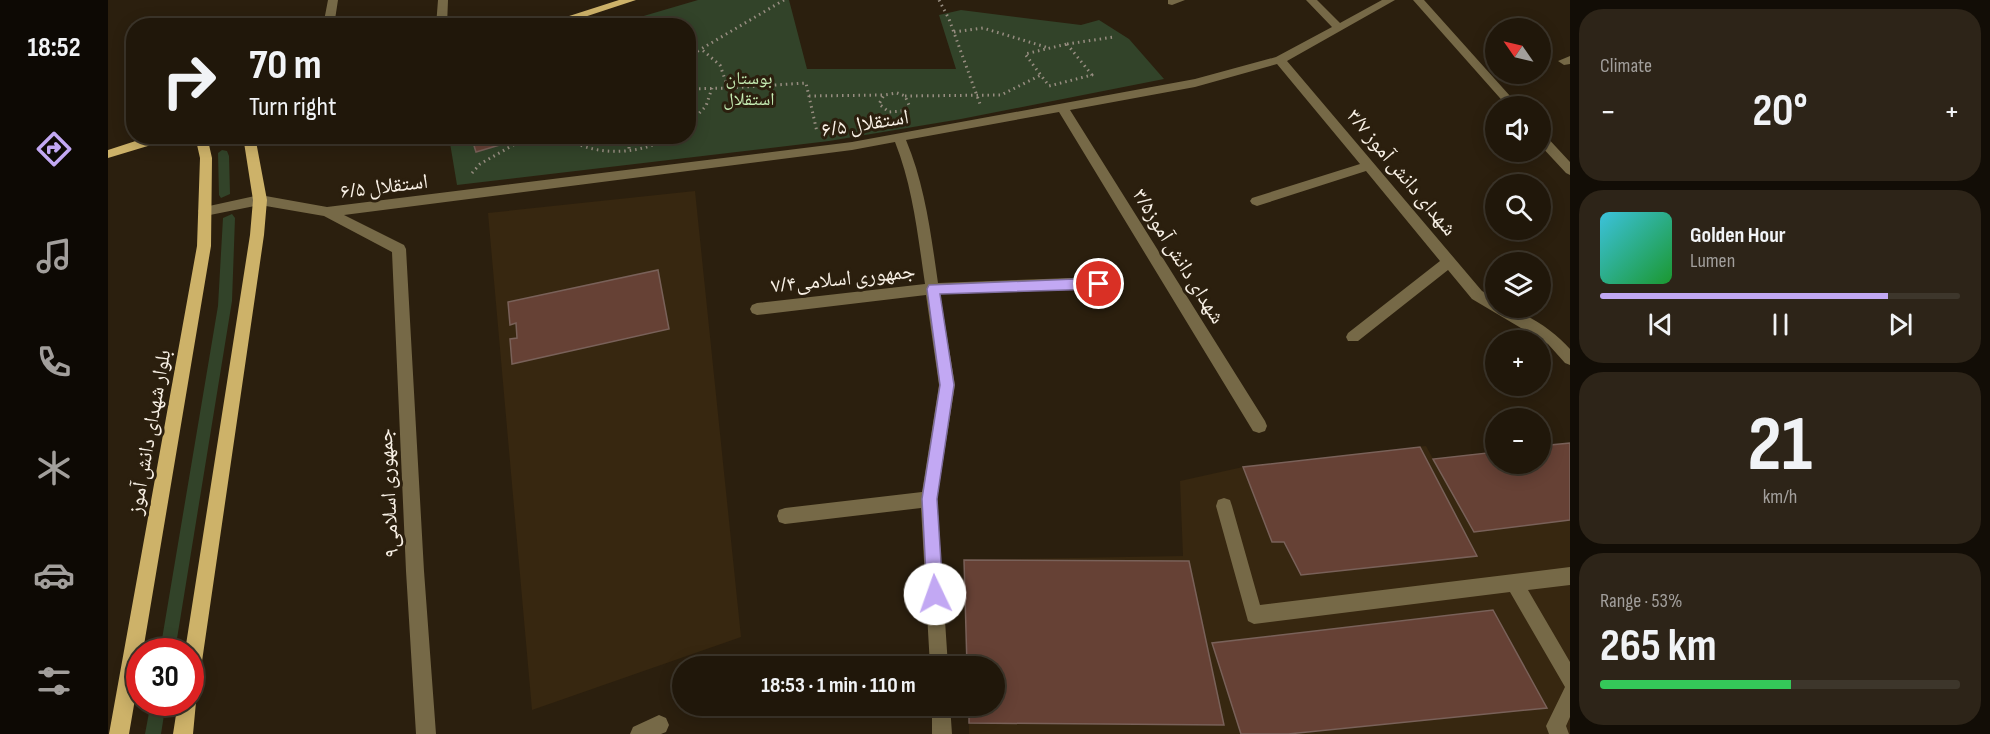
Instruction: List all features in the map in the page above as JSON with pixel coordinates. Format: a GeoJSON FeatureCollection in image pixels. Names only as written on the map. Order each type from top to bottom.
{"type":"FeatureCollection","features":[{"type":"Feature","properties":{"kind":"main road"},"geometry":{"type":"LineString","coordinates":[[570,18],[631,0]]}},
{"type":"Feature","properties":{"kind":"main road"},"geometry":{"type":"LineString","coordinates":[[108,154],[141,144]]}},
{"type":"Feature","properties":{"kind":"main road","name":"بلوار شهدای دانش آموز"},"geometry":{"type":"LineString","coordinates":[[119,734],[204,246],[206,158],[203,144]]}},
{"type":"Feature","properties":{"kind":"main road"},"geometry":{"type":"LineString","coordinates":[[197,638],[256,247],[260,200],[250,144]]}},
{"type":"Feature","properties":{"kind":"main road"},"geometry":{"type":"LineString","coordinates":[[183,734],[186,716]]}},
{"type":"Feature","properties":{"kind":"street"},"geometry":{"type":"LineString","coordinates":[[330,18],[333,0]]}},
{"type":"Feature","properties":{"kind":"street"},"geometry":{"type":"LineString","coordinates":[[442,18],[443,0]]}},
{"type":"Feature","properties":{"kind":"street"},"geometry":{"type":"LineString","coordinates":[[1311,0],[1339,28]]}},
{"type":"Feature","properties":{"kind":"street","name":"استقلال ۶/۵"},"geometry":{"type":"LineString","coordinates":[[327,212],[822,150],[1196,83],[1280,60],[1390,0]]}},
{"type":"Feature","properties":{"kind":"street"},"geometry":{"type":"LineString","coordinates":[[1418,0],[1504,96]]}},
{"type":"Feature","properties":{"kind":"street","name":"شهدای دانش آموز ۳/۷"},"geometry":{"type":"LineString","coordinates":[[1280,60],[1477,296],[1485,300]]}},
{"type":"Feature","properties":{"kind":"street","name":"شهدای دانش آموز۳/۵"},"geometry":{"type":"LineString","coordinates":[[1064,108],[1259,426]]}},
{"type":"Feature","properties":{"kind":"street"},"geometry":{"type":"LineString","coordinates":[[899,138],[909,162],[922,220],[947,385],[929,499],[938,656]]}},
{"type":"Feature","properties":{"kind":"street"},"geometry":{"type":"LineString","coordinates":[[1551,149],[1570,170]]}},
{"type":"Feature","properties":{"kind":"street"},"geometry":{"type":"LineString","coordinates":[[1257,201],[1369,166]]}},
{"type":"Feature","properties":{"kind":"street"},"geometry":{"type":"LineString","coordinates":[[205,211],[260,200],[327,212]]}},
{"type":"Feature","properties":{"kind":"street","name":"جمهوری اسلامی۹"},"geometry":{"type":"LineString","coordinates":[[327,212],[399,249],[415,571],[426,734]]}},
{"type":"Feature","properties":{"kind":"street"},"geometry":{"type":"LineString","coordinates":[[1353,337],[1449,262]]}},
{"type":"Feature","properties":{"kind":"street","name":"جمهوری اسلامی۷/۴"},"geometry":{"type":"LineString","coordinates":[[757,309],[933,289],[1099,284]]}},
{"type":"Feature","properties":{"kind":"street","name":"شهدای دانش آموز ۳/۷"},"geometry":{"type":"LineString","coordinates":[[1516,318],[1553,340],[1570,359]]}},
{"type":"Feature","properties":{"kind":"street"},"geometry":{"type":"LineString","coordinates":[[785,516],[929,499]]}},
{"type":"Feature","properties":{"kind":"street"},"geometry":{"type":"LineString","coordinates":[[1224,506],[1254,615],[1570,576]]}},
{"type":"Feature","properties":{"kind":"street"},"geometry":{"type":"LineString","coordinates":[[1514,583],[1570,680]]}},
{"type":"Feature","properties":{"kind":"street"},"geometry":{"type":"LineString","coordinates":[[1559,734],[1556,726],[1570,695]]}},
{"type":"Feature","properties":{"kind":"street"},"geometry":{"type":"LineString","coordinates":[[941,716],[942,734]]}},
{"type":"Feature","properties":{"kind":"street"},"geometry":{"type":"LineString","coordinates":[[640,734],[659,725]]}},
{"type":"Feature","properties":{"kind":"path"},"geometry":{"type":"LineString","coordinates":[[696,52],[784,0]]}},
{"type":"Feature","properties":{"kind":"path"},"geometry":{"type":"LineString","coordinates":[[939,0],[954,32],[987,122]]}},
{"type":"Feature","properties":{"kind":"path"},"geometry":{"type":"LineString","coordinates":[[954,32],[983,28],[1050,48]]}},
{"type":"Feature","properties":{"kind":"path"},"geometry":{"type":"LineString","coordinates":[[1066,44],[1092,75],[1049,86],[1025,54],[1066,44],[1114,38]]}},
{"type":"Feature","properties":{"kind":"path"},"geometry":{"type":"LineString","coordinates":[[701,49],[714,57],[721,66],[728,88]]}},
{"type":"Feature","properties":{"kind":"path"},"geometry":{"type":"LineString","coordinates":[[809,96],[884,95],[892,92],[905,96],[1001,95],[1041,75]]}},
{"type":"Feature","properties":{"kind":"path"},"geometry":{"type":"LineString","coordinates":[[696,89],[806,83],[822,150]]}},
{"type":"Feature","properties":{"kind":"path"},"geometry":{"type":"LineString","coordinates":[[696,117],[706,106],[712,88]]}},
{"type":"Feature","properties":{"kind":"path"},"geometry":{"type":"LineString","coordinates":[[884,95],[879,100],[880,107],[893,113],[907,108],[909,102],[905,96]]}},
{"type":"Feature","properties":{"kind":"path"},"geometry":{"type":"LineString","coordinates":[[472,194],[470,174],[480,164],[515,144]]}},
{"type":"Feature","properties":{"kind":"path"},"geometry":{"type":"LineString","coordinates":[[577,144],[597,152],[659,144]]}},
{"type":"Feature","properties":{"kind":"path"},"geometry":{"type":"LineString","coordinates":[[629,144],[629,149]]}},
{"type":"Feature","properties":{"kind":"shaded area"},"geometry":{"type":"Polygon","coordinates":[[[695,191],[741,637],[687,656],[672,656],[672,661],[532,710],[488,213],[695,191]]]}},
{"type":"Feature","properties":{"kind":"shaded area"},"geometry":{"type":"Polygon","coordinates":[[[1570,443],[1570,734],[969,734],[969,716],[1005,716],[1005,656],[967,656],[964,560],[1183,556],[1180,481],[1243,467],[1426,446],[1433,459],[1485,453],[1485,474],[1551,474],[1551,445],[1570,443]]]}},
{"type":"Feature","properties":{"kind":"green space","name":"بوستان استقلال"},"geometry":{"type":"Polygon","coordinates":[[[698,0],[789,0],[807,69],[956,69],[939,15],[961,10],[1081,25],[1099,20],[1129,39],[1164,79],[961,119],[829,141],[457,185],[450,144],[696,144],[696,18],[637,18],[698,0]]]}},
{"type":"Feature","properties":{"kind":"green space"},"geometry":{"type":"Polygon","coordinates":[[[222,150],[227,151],[229,156],[230,194],[221,198],[218,153],[222,150]]]}},
{"type":"Feature","properties":{"kind":"green space"},"geometry":{"type":"Polygon","coordinates":[[[232,214],[235,218],[232,301],[177,638],[162,638],[218,306],[223,218],[232,214]]]}},
{"type":"Feature","properties":{"kind":"green space"},"geometry":{"type":"Polygon","coordinates":[[[148,716],[164,716],[161,734],[145,734],[148,716]]]}},
{"type":"Feature","properties":{"kind":"building"},"geometry":{"type":"Polygon","coordinates":[[[474,144],[503,144],[476,152],[474,144]]]}},
{"type":"Feature","properties":{"kind":"building"},"geometry":{"type":"Polygon","coordinates":[[[658,270],[669,329],[512,364],[510,339],[517,338],[516,323],[510,325],[508,302],[658,270]]]}},
{"type":"Feature","properties":{"kind":"building"},"geometry":{"type":"Polygon","coordinates":[[[1570,443],[1570,520],[1474,532],[1433,459],[1485,453],[1485,474],[1551,474],[1551,445],[1570,443]]]}},
{"type":"Feature","properties":{"kind":"building"},"geometry":{"type":"Polygon","coordinates":[[[1420,447],[1477,556],[1301,575],[1284,542],[1272,542],[1243,467],[1420,447]]]}},
{"type":"Feature","properties":{"kind":"building"},"geometry":{"type":"Polygon","coordinates":[[[964,560],[1189,561],[1224,725],[969,723],[969,716],[1005,716],[1005,656],[967,656],[964,560]]]}},
{"type":"Feature","properties":{"kind":"building"},"geometry":{"type":"Polygon","coordinates":[[[1493,610],[1547,708],[1288,734],[1241,734],[1212,643],[1493,610]]]}},
{"type":"Feature","properties":{"kind":"route"},"geometry":{"type":"LineString","coordinates":[[935,594],[929,499],[947,385],[933,289],[1099,284]]}}]}
